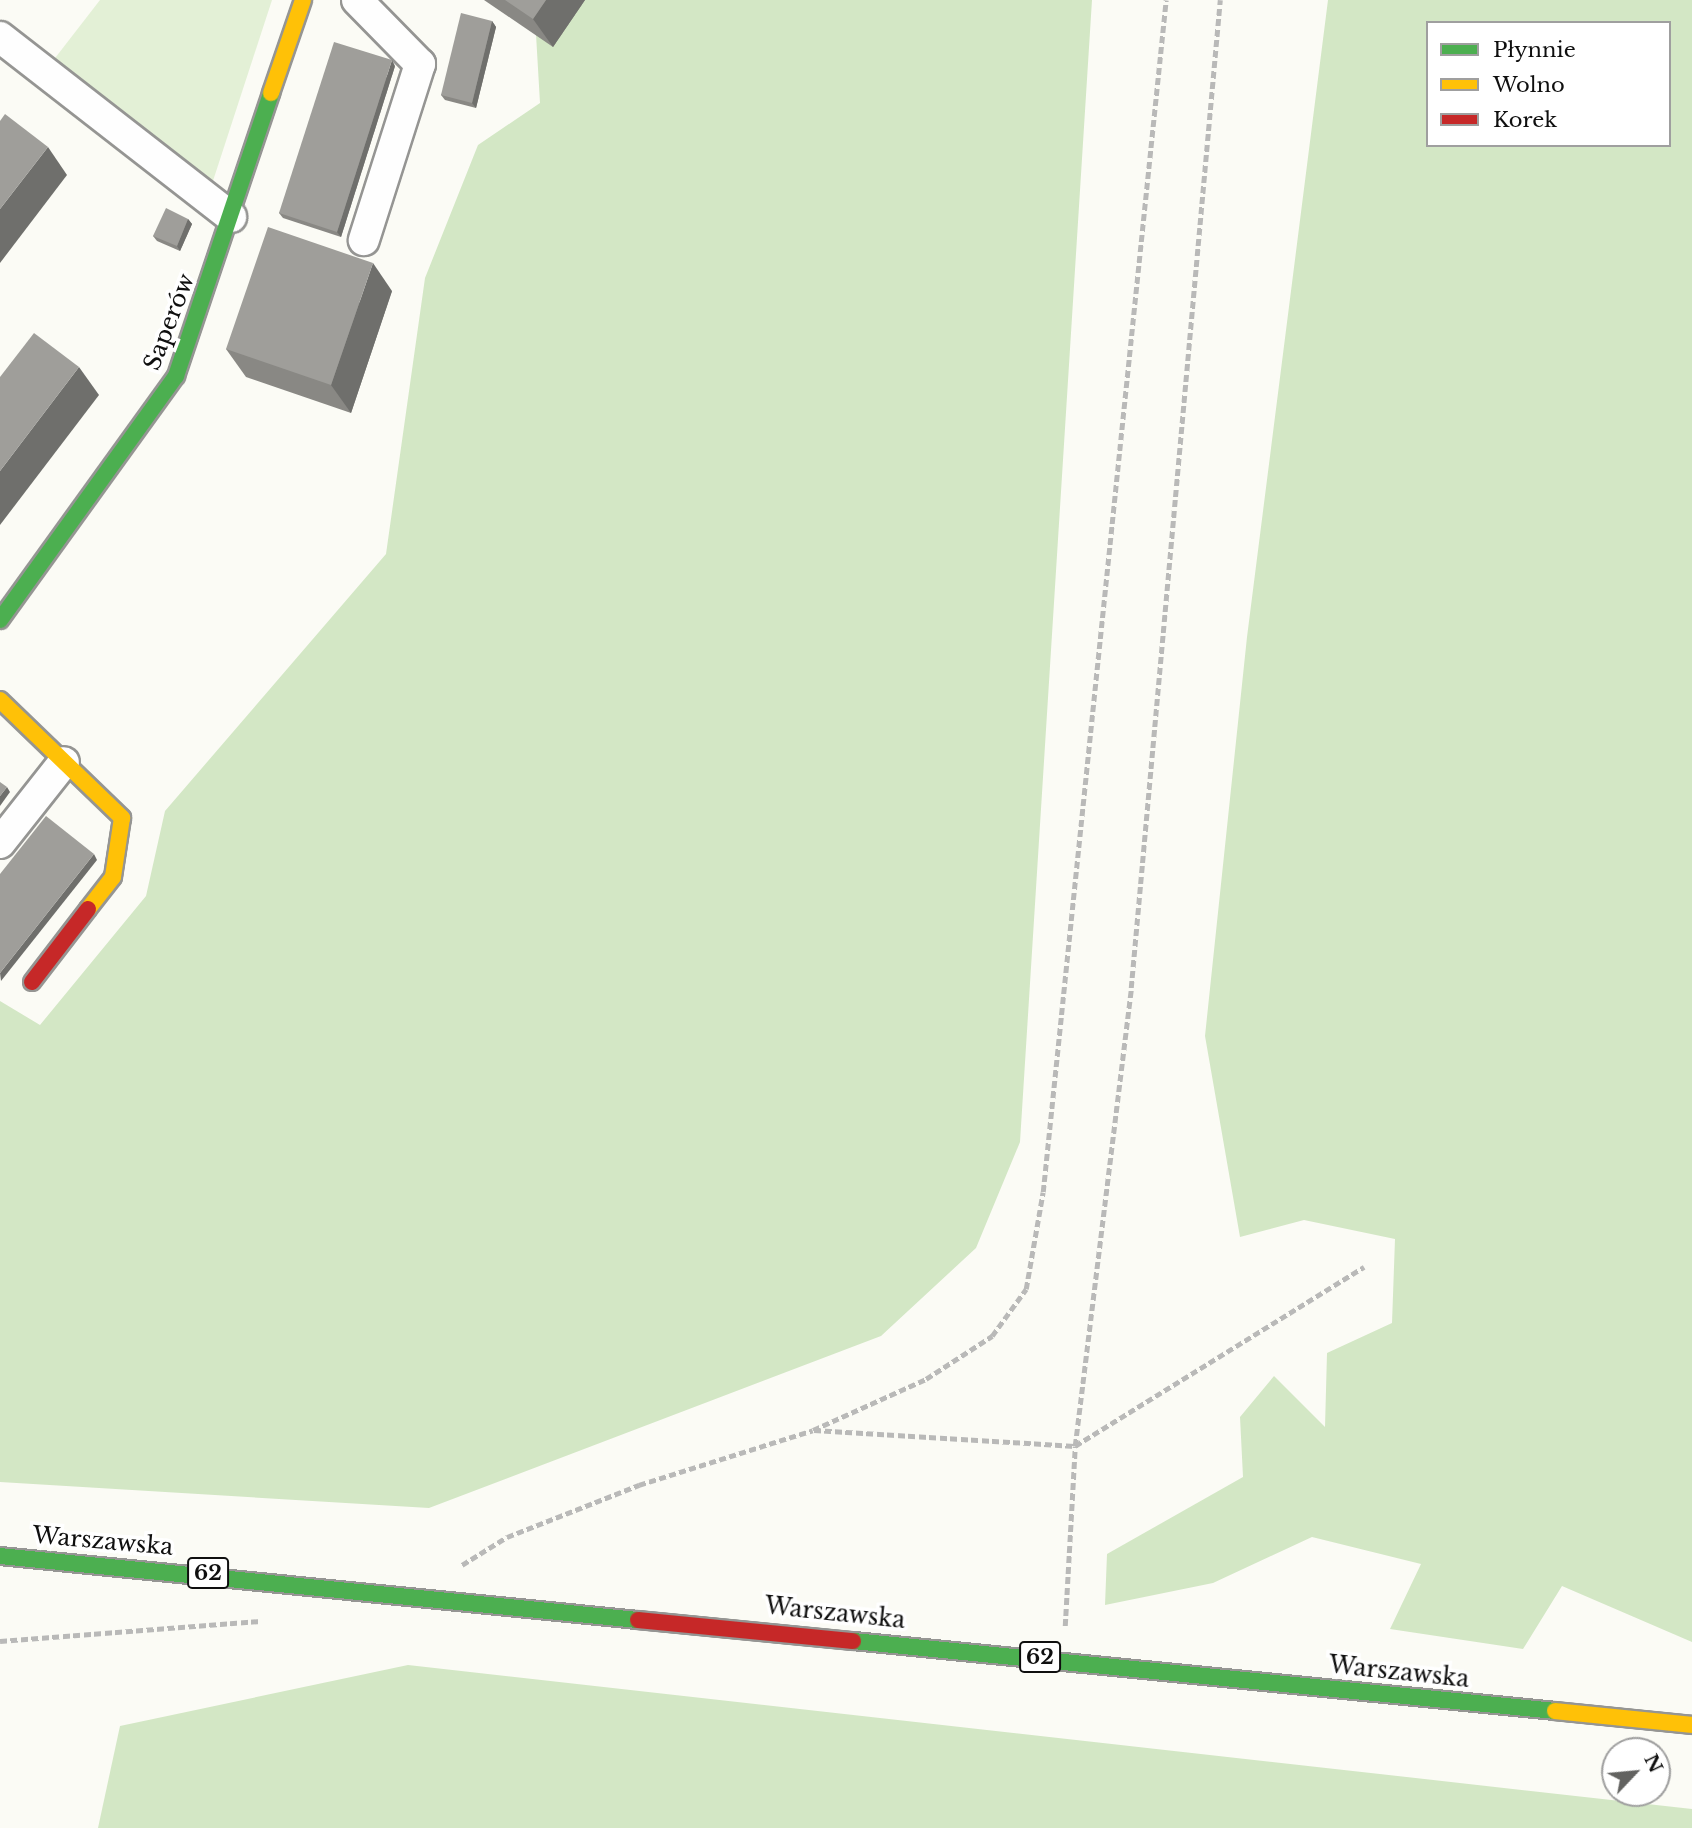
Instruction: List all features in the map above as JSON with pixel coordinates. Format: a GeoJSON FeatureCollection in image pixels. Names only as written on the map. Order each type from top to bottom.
{"type":"FeatureCollection","features":[{"type":"Feature","properties":{"kind":"main road","name":"Saperów"},"geometry":{"type":"LineString","coordinates":[[0,620],[176,376],[303,0]]}},
{"type":"Feature","properties":{"kind":"main road"},"geometry":{"type":"LineString","coordinates":[[0,700],[122,818],[113,877],[32,982]]}},
{"type":"Feature","properties":{"kind":"main road","name":"Warszawska"},"geometry":{"type":"LineString","coordinates":[[0,1556],[415,1594],[1692,1725]]}},
{"type":"Feature","properties":{"kind":"street"},"geometry":{"type":"LineString","coordinates":[[357,0],[420,64],[364,240]]}},
{"type":"Feature","properties":{"kind":"street"},"geometry":{"type":"LineString","coordinates":[[0,37],[231,217]]}},
{"type":"Feature","properties":{"kind":"street"},"geometry":{"type":"LineString","coordinates":[[0,843],[64,762]]}},
{"type":"Feature","properties":{"kind":"path"},"geometry":{"type":"LineString","coordinates":[[415,1594],[507,1537],[639,1485],[813,1430],[926,1379],[992,1336],[1026,1289],[1045,1179],[1166,0]]}},
{"type":"Feature","properties":{"kind":"path"},"geometry":{"type":"LineString","coordinates":[[1063,1659],[1075,1446],[1132,974],[1220,0]]}},
{"type":"Feature","properties":{"kind":"path"},"geometry":{"type":"LineString","coordinates":[[813,1430],[1075,1446],[1364,1267]]}},
{"type":"Feature","properties":{"kind":"path"},"geometry":{"type":"LineString","coordinates":[[0,1641],[268,1621]]}},
{"type":"Feature","properties":{"kind":"green space"},"geometry":{"type":"Polygon","coordinates":[[[100,0],[272,0],[210,190],[52,62],[100,0]]]}},
{"type":"Feature","properties":{"kind":"green space"},"geometry":{"type":"Polygon","coordinates":[[[534,0],[1092,0],[1020,1142],[976,1248],[881,1336],[429,1508],[0,1482],[0,1001],[40,1025],[146,896],[165,811],[386,554],[425,278],[478,145],[540,103],[534,0]]]}},
{"type":"Feature","properties":{"kind":"green space"},"geometry":{"type":"Polygon","coordinates":[[[1328,0],[1692,0],[1692,1642],[1562,1586],[1523,1649],[1390,1629],[1421,1564],[1312,1537],[1213,1583],[1105,1605],[1107,1554],[1243,1477],[1240,1417],[1274,1376],[1325,1427],[1327,1353],[1392,1323],[1395,1239],[1304,1220],[1240,1237],[1205,1036],[1247,637],[1328,0]]]}},
{"type":"Feature","properties":{"kind":"green space"},"geometry":{"type":"Polygon","coordinates":[[[408,1665],[1601,1799],[1601,1807],[1692,1809],[1692,1828],[98,1828],[120,1726],[408,1665]]]}},
{"type":"Feature","properties":{"kind":"building"},"geometry":{"type":"Polygon","coordinates":[[[505,0],[546,0],[533,19],[505,0]]]}},
{"type":"Feature","properties":{"kind":"building"},"geometry":{"type":"Polygon","coordinates":[[[461,13],[492,21],[472,103],[441,95],[461,13]]]}},
{"type":"Feature","properties":{"kind":"building"},"geometry":{"type":"Polygon","coordinates":[[[334,42],[392,60],[337,232],[279,213],[334,42]]]}},
{"type":"Feature","properties":{"kind":"building"},"geometry":{"type":"Polygon","coordinates":[[[5,114],[48,147],[0,209],[0,121],[5,114]]]}},
{"type":"Feature","properties":{"kind":"building"},"geometry":{"type":"Polygon","coordinates":[[[166,208],[188,219],[177,246],[153,236],[166,208]]]}},
{"type":"Feature","properties":{"kind":"building"},"geometry":{"type":"Polygon","coordinates":[[[268,227],[373,263],[331,385],[226,349],[268,227]]]}},
{"type":"Feature","properties":{"kind":"building"},"geometry":{"type":"Polygon","coordinates":[[[34,333],[79,367],[0,471],[0,377],[34,333]]]}},
{"type":"Feature","properties":{"kind":"building"},"geometry":{"type":"Polygon","coordinates":[[[0,782],[7,787],[0,796],[0,782]]]}},
{"type":"Feature","properties":{"kind":"building"},"geometry":{"type":"Polygon","coordinates":[[[46,816],[94,854],[0,973],[0,874],[46,816]]]}},
{"type":"Feature","properties":{"kind":"traffic: fast"},"geometry":{"type":"LineString","coordinates":[[0,620],[176,376],[271,93]]}},
{"type":"Feature","properties":{"kind":"traffic: fast"},"geometry":{"type":"LineString","coordinates":[[0,1556],[638,1620]]}},
{"type":"Feature","properties":{"kind":"traffic: fast"},"geometry":{"type":"LineString","coordinates":[[853,1641],[1555,1711]]}},
{"type":"Feature","properties":{"kind":"traffic: slow"},"geometry":{"type":"LineString","coordinates":[[271,93],[303,0]]}},
{"type":"Feature","properties":{"kind":"traffic: slow"},"geometry":{"type":"LineString","coordinates":[[0,700],[122,818],[113,877],[88,909]]}},
{"type":"Feature","properties":{"kind":"traffic: slow"},"geometry":{"type":"LineString","coordinates":[[1555,1711],[1692,1725]]}},
{"type":"Feature","properties":{"kind":"traffic: jam"},"geometry":{"type":"LineString","coordinates":[[32,982],[88,909]]}},
{"type":"Feature","properties":{"kind":"traffic: jam"},"geometry":{"type":"LineString","coordinates":[[638,1620],[853,1641]]}}]}
